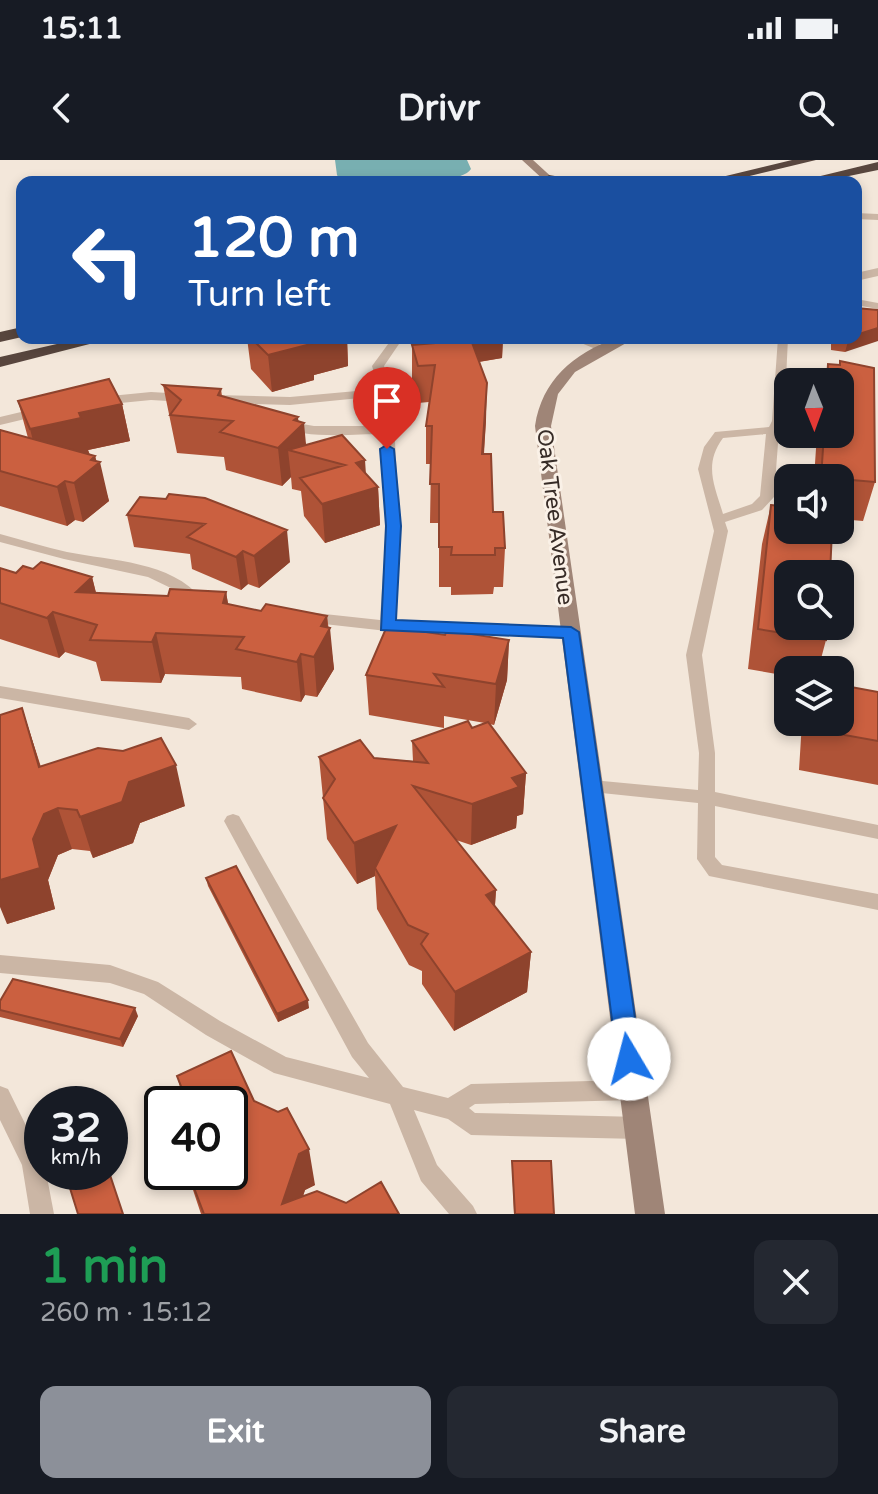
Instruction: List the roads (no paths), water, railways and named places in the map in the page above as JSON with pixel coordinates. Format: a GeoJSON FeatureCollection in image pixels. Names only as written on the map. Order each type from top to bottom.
{"type":"FeatureCollection","features":[{"type":"Feature","properties":{"kind":"highway"},"geometry":{"type":"LineString","coordinates":[[735,176],[810,160]]}},
{"type":"Feature","properties":{"kind":"highway"},"geometry":{"type":"LineString","coordinates":[[830,176],[878,166]]}},
{"type":"Feature","properties":{"kind":"highway"},"geometry":{"type":"LineString","coordinates":[[0,362],[79,344]]}},
{"type":"Feature","properties":{"kind":"street"},"geometry":{"type":"LineString","coordinates":[[527,160],[545,176]]}},
{"type":"Feature","properties":{"kind":"street","name":"Oak Tree Avenue"},"geometry":{"type":"LineString","coordinates":[[612,344],[565,373],[555,385],[544,409],[546,451],[650,1214]]}},
{"type":"Feature","properties":{"kind":"lane"},"geometry":{"type":"LineString","coordinates":[[387,626],[393,526],[386,392],[378,366],[394,344]]}},
{"type":"Feature","properties":{"kind":"lane"},"geometry":{"type":"LineString","coordinates":[[591,344],[602,348]]}},
{"type":"Feature","properties":{"kind":"lane"},"geometry":{"type":"LineString","coordinates":[[718,520],[757,507],[767,497],[773,430],[778,421],[783,344]]}},
{"type":"Feature","properties":{"kind":"lane"},"geometry":{"type":"LineString","coordinates":[[87,403],[151,396],[290,401],[386,392]]}},
{"type":"Feature","properties":{"kind":"lane"},"geometry":{"type":"LineString","coordinates":[[252,401],[259,414]]}},
{"type":"Feature","properties":{"kind":"lane"},"geometry":{"type":"LineString","coordinates":[[0,421],[61,408]]}},
{"type":"Feature","properties":{"kind":"lane"},"geometry":{"type":"LineString","coordinates":[[272,419],[314,430],[386,430]]}},
{"type":"Feature","properties":{"kind":"lane"},"geometry":{"type":"LineString","coordinates":[[773,430],[719,435],[710,447],[704,469],[721,531],[694,655],[707,753],[706,859],[716,871],[878,902]]}},
{"type":"Feature","properties":{"kind":"lane"},"geometry":{"type":"LineString","coordinates":[[0,538],[73,557],[140,568],[178,583],[201,601],[171,601]]}},
{"type":"Feature","properties":{"kind":"lane"},"geometry":{"type":"LineString","coordinates":[[286,615],[387,626],[571,632]]}},
{"type":"Feature","properties":{"kind":"lane"},"geometry":{"type":"LineString","coordinates":[[0,692],[189,724]]}},
{"type":"Feature","properties":{"kind":"lane"},"geometry":{"type":"LineString","coordinates":[[592,786],[705,797],[878,832]]}},
{"type":"Feature","properties":{"kind":"lane"},"geometry":{"type":"LineString","coordinates":[[233,821],[360,1050],[398,1097],[429,1173],[465,1214]]}},
{"type":"Feature","properties":{"kind":"lane"},"geometry":{"type":"LineString","coordinates":[[0,964],[110,974],[151,988],[213,1028],[282,1066],[455,1110],[471,1124],[639,1128]]}},
{"type":"Feature","properties":{"kind":"lane"},"geometry":{"type":"LineString","coordinates":[[455,1110],[452,1108],[471,1094],[633,1090]]}},
{"type":"Feature","properties":{"kind":"lane"},"geometry":{"type":"LineString","coordinates":[[0,1096],[33,1164],[42,1214]]}},
{"type":"Feature","properties":{"kind":"water"},"geometry":{"type":"Polygon","coordinates":[[[335,160],[467,160],[471,169],[460,176],[337,175],[335,160]]]}}]}
